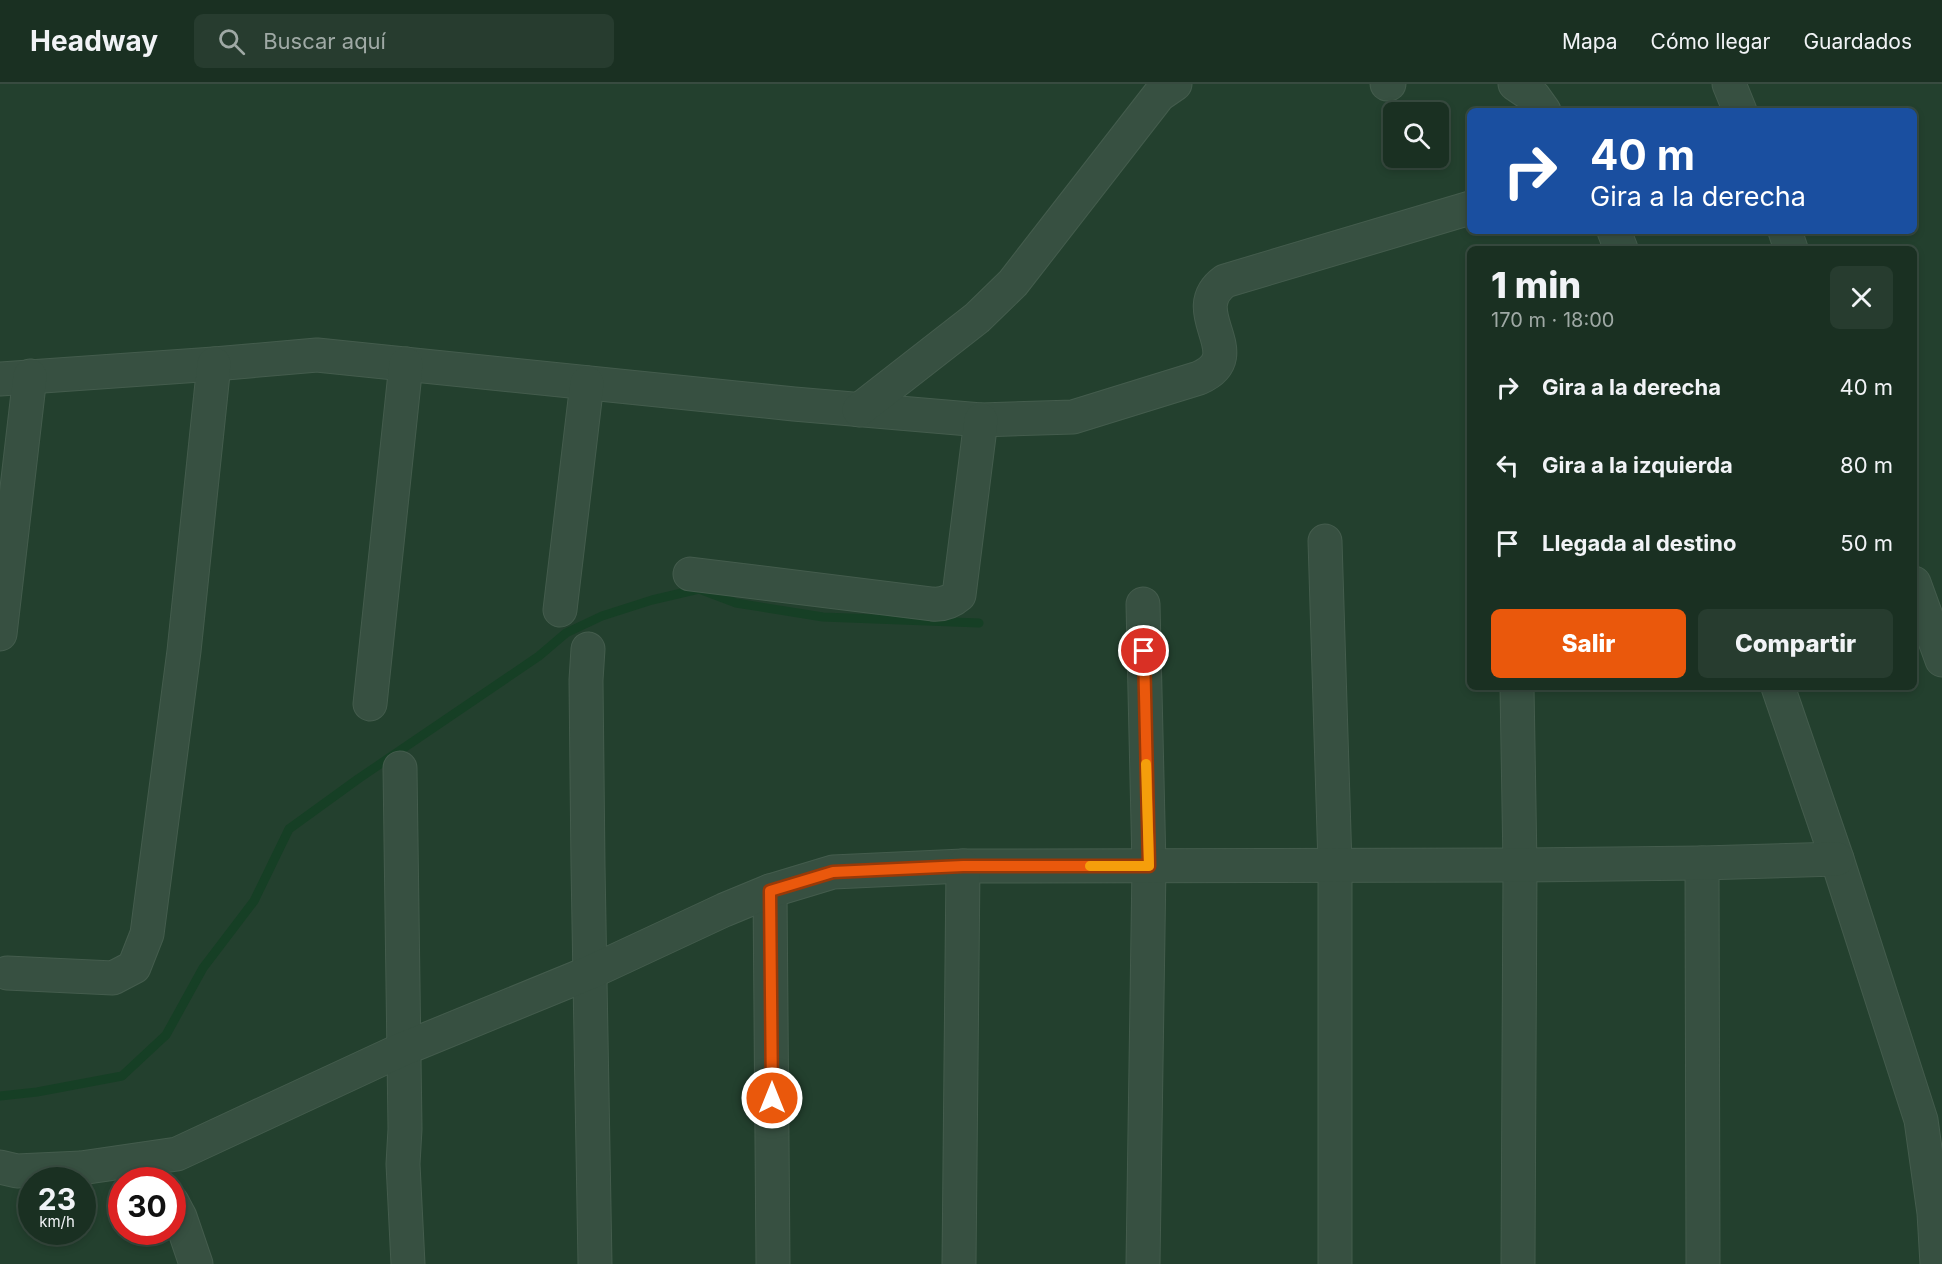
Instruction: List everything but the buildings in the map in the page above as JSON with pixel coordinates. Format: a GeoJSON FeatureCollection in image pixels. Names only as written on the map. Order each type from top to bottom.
{"type":"FeatureCollection","features":[{"type":"Feature","properties":{"kind":"street"},"geometry":{"type":"LineString","coordinates":[[859,410],[977,318],[1013,283],[1159,95],[1175,84]]}},
{"type":"Feature","properties":{"kind":"street"},"geometry":{"type":"LineString","coordinates":[[1515,84],[1534,97],[1542,108]]}},
{"type":"Feature","properties":{"kind":"street"},"geometry":{"type":"LineString","coordinates":[[1729,84],[1739,108]]}},
{"type":"Feature","properties":{"kind":"street"},"geometry":{"type":"LineString","coordinates":[[0,634],[15,377],[317,355],[859,410],[981,420],[1073,417],[1206,375],[1216,365],[1220,352],[1209,304],[1214,291],[1225,281],[1467,209]]}},
{"type":"Feature","properties":{"kind":"street"},"geometry":{"type":"LineString","coordinates":[[2,973],[113,978],[134,967],[147,934],[184,651],[214,364]]}},
{"type":"Feature","properties":{"kind":"street"},"geometry":{"type":"LineString","coordinates":[[370,705],[406,364]]}},
{"type":"Feature","properties":{"kind":"street"},"geometry":{"type":"LineString","coordinates":[[560,610],[587,383]]}},
{"type":"Feature","properties":{"kind":"street"},"geometry":{"type":"LineString","coordinates":[[690,574],[932,604],[953,600],[959,595],[981,420]]}},
{"type":"Feature","properties":{"kind":"street"},"geometry":{"type":"LineString","coordinates":[[1325,541],[1335,865],[1335,1264]]}},
{"type":"Feature","properties":{"kind":"street"},"geometry":{"type":"LineString","coordinates":[[1917,591],[1942,660]]}},
{"type":"Feature","properties":{"kind":"street"},"geometry":{"type":"LineString","coordinates":[[1143,604],[1149,866],[1143,1264]]}},
{"type":"Feature","properties":{"kind":"street"},"geometry":{"type":"LineString","coordinates":[[588,649],[586,680],[595,1264]]}},
{"type":"Feature","properties":{"kind":"street"},"geometry":{"type":"LineString","coordinates":[[1518,690],[1520,865],[1518,1264]]}},
{"type":"Feature","properties":{"kind":"street"},"geometry":{"type":"LineString","coordinates":[[1779,690],[1922,1120],[1934,1213],[1937,1264]]}},
{"type":"Feature","properties":{"kind":"street"},"geometry":{"type":"LineString","coordinates":[[400,768],[405,1129],[403,1164],[408,1264]]}},
{"type":"Feature","properties":{"kind":"street"},"geometry":{"type":"LineString","coordinates":[[159,1167],[177,1154],[404,1049],[591,972],[770,891],[833,872],[963,866],[1520,865],[1837,859]]}},
{"type":"Feature","properties":{"kind":"street"},"geometry":{"type":"LineString","coordinates":[[1702,863],[1703,1264]]}},
{"type":"Feature","properties":{"kind":"street"},"geometry":{"type":"LineString","coordinates":[[959,1264],[963,866]]}},
{"type":"Feature","properties":{"kind":"street"},"geometry":{"type":"LineString","coordinates":[[770,891],[773,1264]]}},
{"type":"Feature","properties":{"kind":"street"},"geometry":{"type":"LineString","coordinates":[[0,1167],[17,1171],[108,1168]]}},
{"type":"Feature","properties":{"kind":"street"},"geometry":{"type":"LineString","coordinates":[[186,1235],[196,1264]]}},
{"type":"Feature","properties":{"kind":"waterway"},"geometry":{"type":"LineString","coordinates":[[0,1096],[37,1092],[122,1076],[166,1035],[203,968],[254,901],[289,829],[358,779],[539,656],[566,633],[602,616],[652,600],[699,589],[736,603],[823,617],[979,623]]}},
{"type":"Feature","properties":{"kind":"slow traffic"},"geometry":{"type":"LineString","coordinates":[[1090,866],[1149,866],[1146,764]]}},
{"type":"Feature","properties":{"kind":"route"},"geometry":{"type":"LineString","coordinates":[[772,1098],[770,891],[833,872],[963,866],[1149,866],[1144,651]]}}]}
